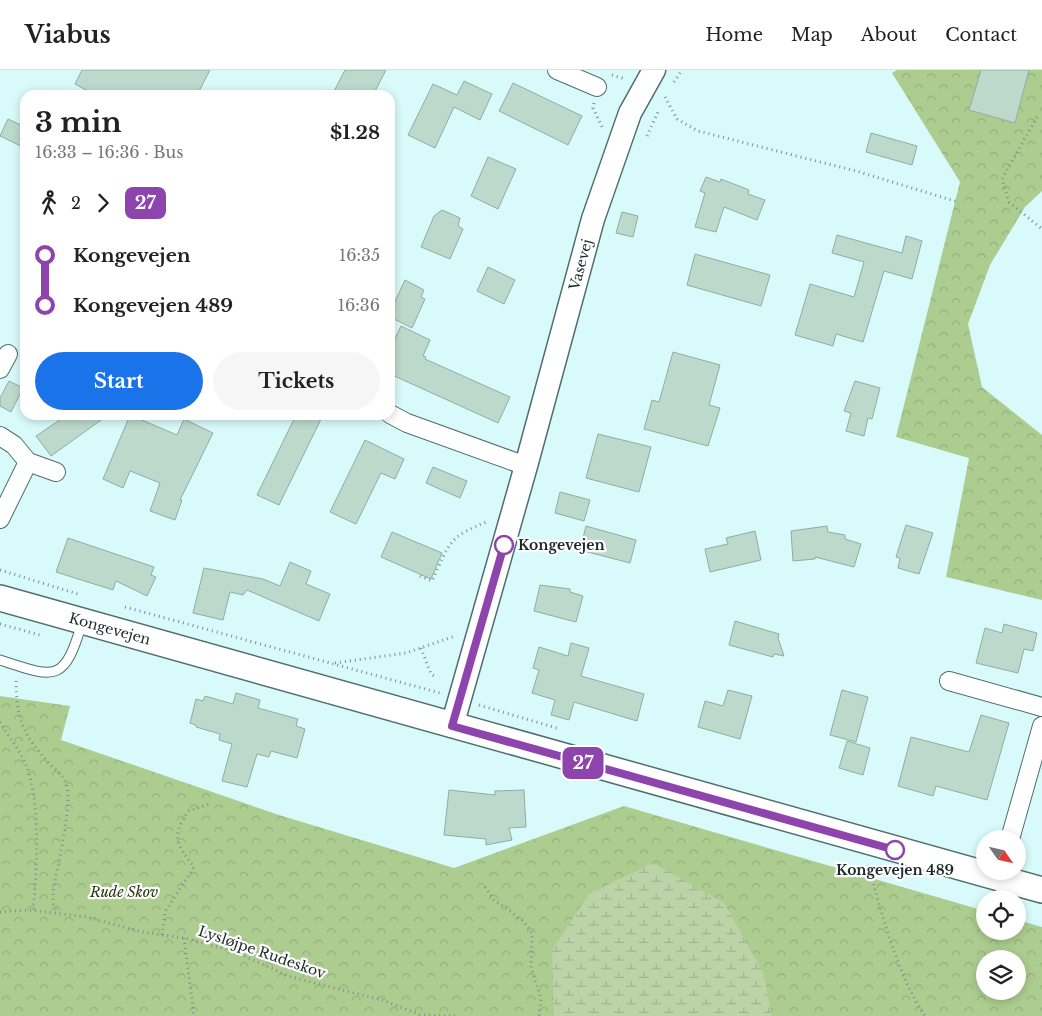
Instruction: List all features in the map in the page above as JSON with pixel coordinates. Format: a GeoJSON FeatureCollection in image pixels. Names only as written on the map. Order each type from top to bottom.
{"type":"FeatureCollection","features":[{"type":"Feature","properties":{"kind":"main road","name":"Kongevejen"},"geometry":{"type":"LineString","coordinates":[[0,598],[861,841],[976,869]]}},
{"type":"Feature","properties":{"kind":"main road","name":"Kongevejen"},"geometry":{"type":"LineString","coordinates":[[1013,880],[1042,890]]}},
{"type":"Feature","properties":{"kind":"street"},"geometry":{"type":"LineString","coordinates":[[557,70],[597,87]]}},
{"type":"Feature","properties":{"kind":"street","name":"Vasevej"},"geometry":{"type":"LineString","coordinates":[[452,726],[526,466],[592,219],[630,113],[655,84]]}},
{"type":"Feature","properties":{"kind":"street"},"geometry":{"type":"LineString","coordinates":[[395,417],[407,423],[526,466]]}},
{"type":"Feature","properties":{"kind":"street"},"geometry":{"type":"LineString","coordinates":[[0,436],[14,445],[28,462],[56,472]]}},
{"type":"Feature","properties":{"kind":"street"},"geometry":{"type":"LineString","coordinates":[[0,519],[28,462]]}},
{"type":"Feature","properties":{"kind":"street"},"geometry":{"type":"LineString","coordinates":[[949,681],[1042,707]]}},
{"type":"Feature","properties":{"kind":"street"},"geometry":{"type":"LineString","coordinates":[[1013,830],[1042,726]]}},
{"type":"Feature","properties":{"kind":"lane"},"geometry":{"type":"LineString","coordinates":[[0,660],[38,672],[52,673],[66,664],[73,653],[82,622]]}},
{"type":"Feature","properties":{"kind":"path"},"geometry":{"type":"LineString","coordinates":[[614,155],[593,108],[597,87],[612,75],[655,84],[677,119],[687,127],[856,171],[958,202]]}},
{"type":"Feature","properties":{"kind":"path"},"geometry":{"type":"LineString","coordinates":[[1037,117],[1002,179],[1009,202],[1042,229]]}},
{"type":"Feature","properties":{"kind":"path"},"geometry":{"type":"LineString","coordinates":[[420,576],[432,581],[449,544],[462,532],[513,512]]}},
{"type":"Feature","properties":{"kind":"path"},"geometry":{"type":"LineString","coordinates":[[335,663],[406,653],[480,628]]}},
{"type":"Feature","properties":{"kind":"path"},"geometry":{"type":"LineString","coordinates":[[421,648],[431,674],[436,677]]}},
{"type":"Feature","properties":{"kind":"path"},"geometry":{"type":"LineString","coordinates":[[16,665],[17,711],[21,727],[66,783],[68,809],[53,893],[53,903],[58,913]]}},
{"type":"Feature","properties":{"kind":"path"},"geometry":{"type":"LineString","coordinates":[[0,722],[26,764],[36,797],[35,885],[32,910]]}},
{"type":"Feature","properties":{"kind":"path"},"geometry":{"type":"LineString","coordinates":[[162,935],[165,912],[194,867],[179,847],[177,828],[188,811],[210,804]]}},
{"type":"Feature","properties":{"kind":"path"},"geometry":{"type":"LineString","coordinates":[[861,841],[888,935],[917,1005],[924,1016]]}},
{"type":"Feature","properties":{"kind":"path"},"geometry":{"type":"LineString","coordinates":[[485,887],[494,900],[523,921],[532,934],[531,968],[541,998],[539,1016]]}},
{"type":"Feature","properties":{"kind":"path","name":"Lysløjpe Rudeskov"},"geometry":{"type":"LineString","coordinates":[[0,912],[32,910],[87,916],[142,932],[184,938],[233,951],[290,977],[382,1000],[421,1015],[456,1016]]}},
{"type":"Feature","properties":{"kind":"path"},"geometry":{"type":"LineString","coordinates":[[184,938],[194,1016]]}},
{"type":"Feature","properties":{"kind":"green space"},"geometry":{"type":"Polygon","coordinates":[[[897,70],[1042,70],[1042,191],[1025,207],[990,265],[968,324],[982,387],[1042,435],[1042,600],[946,577],[969,458],[896,437],[960,182],[892,73],[897,70]]]}},
{"type":"Feature","properties":{"kind":"green space","name":"Rude Skov"},"geometry":{"type":"Polygon","coordinates":[[[0,696],[70,706],[61,740],[279,815],[454,868],[624,806],[976,908],[976,940],[1026,940],[1026,922],[1042,927],[1042,1016],[0,1016],[0,696]]]}},
{"type":"Feature","properties":{"kind":"green space"},"geometry":{"type":"Polygon","coordinates":[[[653,863],[724,903],[763,972],[772,1016],[554,1016],[552,950],[589,894],[653,863]]]}},
{"type":"Feature","properties":{"kind":"building"},"geometry":{"type":"Polygon","coordinates":[[[82,70],[210,70],[200,90],[86,90],[75,84],[82,70]]]}},
{"type":"Feature","properties":{"kind":"building"},"geometry":{"type":"Polygon","coordinates":[[[345,70],[386,70],[376,90],[335,90],[345,70]]]}},
{"type":"Feature","properties":{"kind":"building"},"geometry":{"type":"Polygon","coordinates":[[[981,70],[1029,70],[1015,123],[969,110],[981,70]]]}},
{"type":"Feature","properties":{"kind":"building"},"geometry":{"type":"Polygon","coordinates":[[[464,81],[492,94],[480,120],[454,107],[435,148],[408,135],[433,84],[457,95],[464,81]]]}},
{"type":"Feature","properties":{"kind":"building"},"geometry":{"type":"Polygon","coordinates":[[[513,83],[582,116],[568,145],[499,111],[513,83]]]}},
{"type":"Feature","properties":{"kind":"building"},"geometry":{"type":"Polygon","coordinates":[[[8,119],[20,125],[20,146],[0,136],[8,119]]]}},
{"type":"Feature","properties":{"kind":"building"},"geometry":{"type":"Polygon","coordinates":[[[871,133],[917,146],[912,165],[866,152],[871,133]]]}},
{"type":"Feature","properties":{"kind":"building"},"geometry":{"type":"Polygon","coordinates":[[[488,157],[516,169],[498,209],[471,196],[488,157]]]}},
{"type":"Feature","properties":{"kind":"building"},"geometry":{"type":"Polygon","coordinates":[[[706,177],[720,182],[721,179],[749,190],[748,194],[765,200],[757,220],[724,207],[716,232],[695,227],[705,193],[700,191],[706,177]]]}},
{"type":"Feature","properties":{"kind":"building"},"geometry":{"type":"Polygon","coordinates":[[[442,210],[460,218],[458,226],[463,229],[450,259],[421,247],[434,216],[442,210]]]}},
{"type":"Feature","properties":{"kind":"building"},"geometry":{"type":"Polygon","coordinates":[[[622,212],[638,216],[633,237],[616,233],[622,212]]]}},
{"type":"Feature","properties":{"kind":"building"},"geometry":{"type":"Polygon","coordinates":[[[837,235],[902,253],[906,236],[922,241],[912,279],[884,271],[863,342],[836,334],[833,346],[795,335],[810,284],[854,297],[864,262],[832,253],[837,235]]]}},
{"type":"Feature","properties":{"kind":"building"},"geometry":{"type":"Polygon","coordinates":[[[695,254],[770,275],[761,306],[687,285],[695,254]]]}},
{"type":"Feature","properties":{"kind":"building"},"geometry":{"type":"Polygon","coordinates":[[[488,267],[515,280],[504,304],[477,291],[488,267]]]}},
{"type":"Feature","properties":{"kind":"building"},"geometry":{"type":"Polygon","coordinates":[[[405,280],[424,290],[421,297],[425,299],[412,328],[395,320],[395,301],[405,280]]]}},
{"type":"Feature","properties":{"kind":"building"},"geometry":{"type":"Polygon","coordinates":[[[401,326],[430,340],[423,356],[426,357],[425,359],[510,397],[498,423],[395,376],[395,339],[401,326]]]}},
{"type":"Feature","properties":{"kind":"building"},"geometry":{"type":"Polygon","coordinates":[[[673,352],[720,365],[709,405],[720,408],[708,446],[644,429],[652,400],[659,402],[673,352]]]}},
{"type":"Feature","properties":{"kind":"building"},"geometry":{"type":"Polygon","coordinates":[[[9,381],[20,386],[20,394],[11,412],[0,406],[0,398],[9,381]]]}},
{"type":"Feature","properties":{"kind":"building"},"geometry":{"type":"Polygon","coordinates":[[[855,381],[880,388],[872,419],[868,418],[864,436],[846,431],[851,413],[844,411],[855,381]]]}},
{"type":"Feature","properties":{"kind":"building"},"geometry":{"type":"Polygon","coordinates":[[[60,420],[101,420],[51,456],[36,436],[60,420]]]}},
{"type":"Feature","properties":{"kind":"building"},"geometry":{"type":"Polygon","coordinates":[[[128,420],[142,420],[177,435],[184,420],[186,420],[213,433],[180,500],[182,500],[175,520],[150,511],[160,483],[130,471],[123,488],[103,479],[128,420]]]}},
{"type":"Feature","properties":{"kind":"building"},"geometry":{"type":"Polygon","coordinates":[[[294,420],[321,420],[279,505],[257,495],[294,420]]]}},
{"type":"Feature","properties":{"kind":"building"},"geometry":{"type":"Polygon","coordinates":[[[598,434],[651,447],[639,492],[586,478],[598,434]]]}},
{"type":"Feature","properties":{"kind":"building"},"geometry":{"type":"Polygon","coordinates":[[[365,440],[404,459],[395,479],[381,473],[356,524],[330,512],[365,440]]]}},
{"type":"Feature","properties":{"kind":"building"},"geometry":{"type":"Polygon","coordinates":[[[433,467],[467,481],[460,498],[426,483],[433,467]]]}},
{"type":"Feature","properties":{"kind":"building"},"geometry":{"type":"Polygon","coordinates":[[[560,492],[590,500],[584,521],[555,513],[560,492]]]}},
{"type":"Feature","properties":{"kind":"building"},"geometry":{"type":"Polygon","coordinates":[[[906,525],[933,533],[919,574],[898,568],[900,558],[896,557],[906,525]]]}},
{"type":"Feature","properties":{"kind":"building"},"geometry":{"type":"Polygon","coordinates":[[[586,526],[636,540],[630,563],[580,550],[586,526]]]}},
{"type":"Feature","properties":{"kind":"building"},"geometry":{"type":"Polygon","coordinates":[[[827,526],[828,532],[845,535],[845,539],[861,544],[854,567],[815,557],[815,559],[793,561],[791,531],[827,526]]]}},
{"type":"Feature","properties":{"kind":"building"},"geometry":{"type":"Polygon","coordinates":[[[755,531],[761,560],[710,572],[705,549],[728,544],[726,538],[755,531]]]}},
{"type":"Feature","properties":{"kind":"building"},"geometry":{"type":"Polygon","coordinates":[[[392,532],[442,553],[431,579],[381,557],[392,532]]]}},
{"type":"Feature","properties":{"kind":"building"},"geometry":{"type":"Polygon","coordinates":[[[68,538],[154,567],[151,575],[156,577],[147,596],[116,581],[113,590],[56,572],[68,538]]]}},
{"type":"Feature","properties":{"kind":"building"},"geometry":{"type":"Polygon","coordinates":[[[290,562],[311,571],[306,584],[330,594],[319,621],[247,590],[243,595],[230,592],[223,620],[193,613],[204,568],[263,579],[280,586],[290,562]]]}},
{"type":"Feature","properties":{"kind":"building"},"geometry":{"type":"Polygon","coordinates":[[[540,585],[570,589],[570,592],[583,596],[576,622],[534,611],[540,585]]]}},
{"type":"Feature","properties":{"kind":"building"},"geometry":{"type":"Polygon","coordinates":[[[735,621],[779,634],[778,638],[784,656],[774,654],[773,657],[729,645],[735,621]]]}},
{"type":"Feature","properties":{"kind":"building"},"geometry":{"type":"Polygon","coordinates":[[[1004,624],[1037,633],[1033,651],[1024,649],[1018,673],[976,663],[985,628],[1002,633],[1004,624]]]}},
{"type":"Feature","properties":{"kind":"building"},"geometry":{"type":"Polygon","coordinates":[[[571,643],[589,648],[581,676],[644,694],[637,721],[574,702],[569,720],[551,715],[555,700],[532,693],[539,670],[533,668],[539,647],[568,656],[571,643]]]}},
{"type":"Feature","properties":{"kind":"building"},"geometry":{"type":"Polygon","coordinates":[[[728,690],[752,696],[740,739],[698,727],[705,701],[723,706],[728,690]]]}},
{"type":"Feature","properties":{"kind":"building"},"geometry":{"type":"Polygon","coordinates":[[[842,690],[868,697],[856,742],[830,735],[842,690]]]}},
{"type":"Feature","properties":{"kind":"building"},"geometry":{"type":"Polygon","coordinates":[[[236,693],[260,700],[258,708],[298,719],[296,726],[305,729],[297,758],[271,751],[269,757],[257,754],[247,787],[222,781],[232,744],[219,740],[220,734],[196,727],[196,725],[190,723],[196,699],[203,701],[205,696],[233,704],[236,693]]]}},
{"type":"Feature","properties":{"kind":"building"},"geometry":{"type":"Polygon","coordinates":[[[981,715],[1009,723],[987,800],[936,786],[933,796],[898,786],[911,737],[969,752],[981,715]]]}},
{"type":"Feature","properties":{"kind":"building"},"geometry":{"type":"Polygon","coordinates":[[[847,741],[870,748],[863,775],[839,768],[847,741]]]}},
{"type":"Feature","properties":{"kind":"building"},"geometry":{"type":"Polygon","coordinates":[[[449,790],[495,795],[495,791],[524,790],[526,827],[509,828],[512,840],[486,845],[486,839],[444,835],[449,790]]]}},
{"type":"Feature","properties":{"kind":"bus line","name":"27"},"geometry":{"type":"LineString","coordinates":[[504,545],[452,726],[895,850]]}},
{"type":"Feature","properties":{"kind":"place","name":"Kongevejen"},"geometry":{"type":"Point","coordinates":[504,545]}},
{"type":"Feature","properties":{"kind":"place","name":"Kongevejen 489"},"geometry":{"type":"Point","coordinates":[895,850]}}]}
